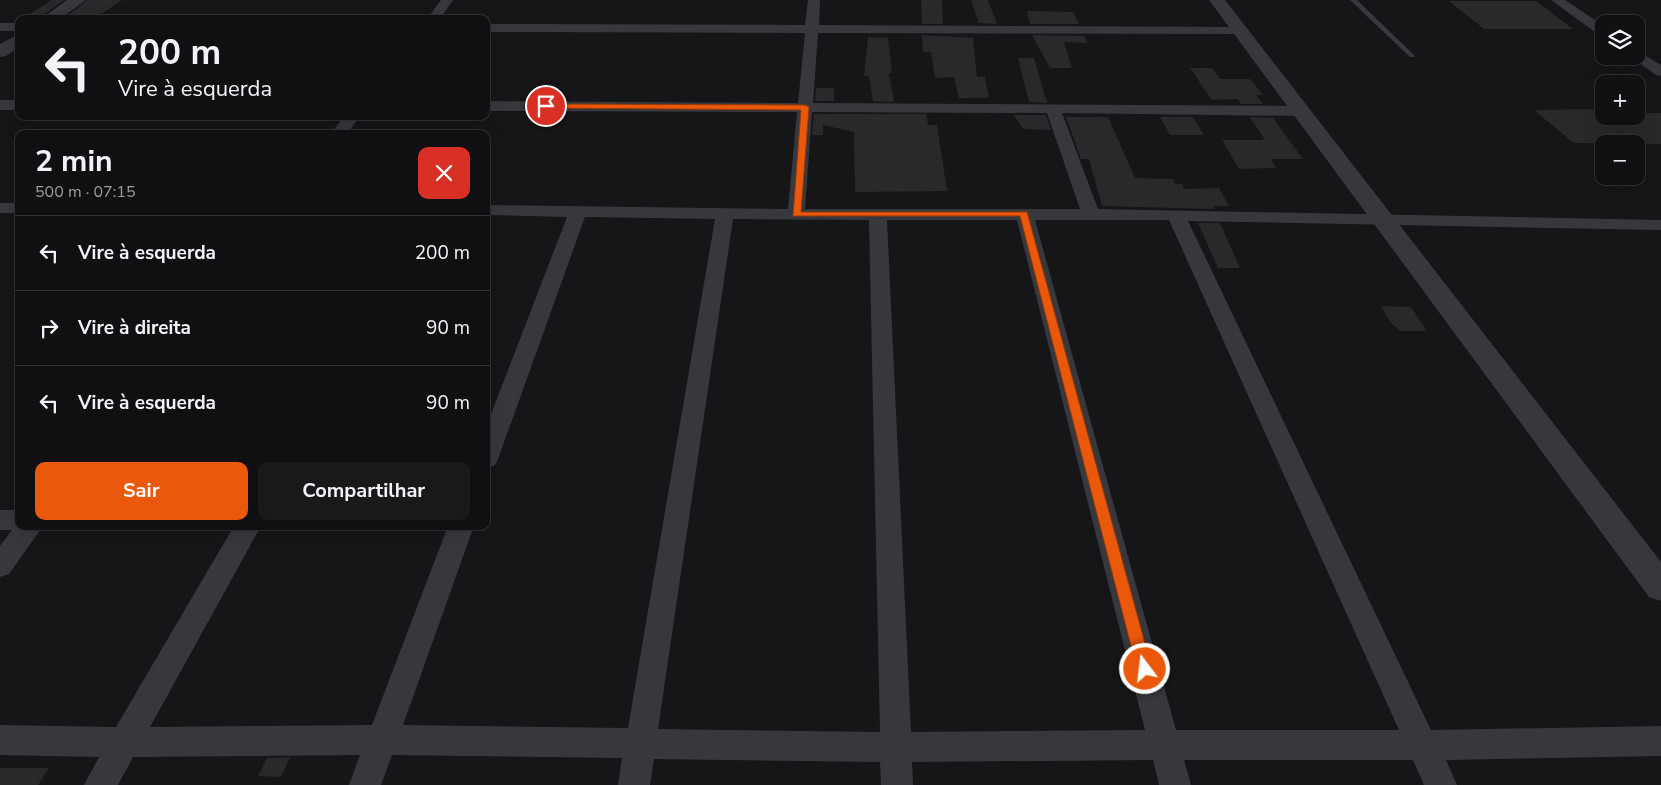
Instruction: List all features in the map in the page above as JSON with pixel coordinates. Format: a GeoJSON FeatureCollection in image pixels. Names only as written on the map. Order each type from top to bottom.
{"type":"FeatureCollection","features":[{"type":"Feature","properties":{"kind":"street"},"geometry":{"type":"LineString","coordinates":[[55,15],[78,0]]}},
{"type":"Feature","properties":{"kind":"street"},"geometry":{"type":"LineString","coordinates":[[436,15],[447,0]]}},
{"type":"Feature","properties":{"kind":"street"},"geometry":{"type":"LineString","coordinates":[[796,214],[814,0]]}},
{"type":"Feature","properties":{"kind":"street"},"geometry":{"type":"LineString","coordinates":[[1217,0],[1661,587]]}},
{"type":"Feature","properties":{"kind":"street"},"geometry":{"type":"LineString","coordinates":[[1557,0],[1595,26]]}},
{"type":"Feature","properties":{"kind":"street"},"geometry":{"type":"LineString","coordinates":[[0,27],[15,27]]}},
{"type":"Feature","properties":{"kind":"street"},"geometry":{"type":"LineString","coordinates":[[490,28],[1241,30]]}},
{"type":"Feature","properties":{"kind":"street"},"geometry":{"type":"LineString","coordinates":[[0,52],[15,42]]}},
{"type":"Feature","properties":{"kind":"street"},"geometry":{"type":"LineString","coordinates":[[1645,60],[1661,72]]}},
{"type":"Feature","properties":{"kind":"street"},"geometry":{"type":"LineString","coordinates":[[0,105],[15,105]]}},
{"type":"Feature","properties":{"kind":"street"},"geometry":{"type":"LineString","coordinates":[[490,106],[1302,111]]}},
{"type":"Feature","properties":{"kind":"street"},"geometry":{"type":"LineString","coordinates":[[1053,108],[1091,214]]}},
{"type":"Feature","properties":{"kind":"street"},"geometry":{"type":"LineString","coordinates":[[0,208],[15,208]]}},
{"type":"Feature","properties":{"kind":"street"},"geometry":{"type":"LineString","coordinates":[[490,210],[725,214],[1176,215],[1661,225]]}},
{"type":"Feature","properties":{"kind":"street"},"geometry":{"type":"LineString","coordinates":[[490,448],[578,211]]}},
{"type":"Feature","properties":{"kind":"street"},"geometry":{"type":"LineString","coordinates":[[634,785],[725,214]]}},
{"type":"Feature","properties":{"kind":"street"},"geometry":{"type":"LineString","coordinates":[[878,214],[897,785]]}},
{"type":"Feature","properties":{"kind":"street"},"geometry":{"type":"LineString","coordinates":[[1024,214],[1175,785]]}},
{"type":"Feature","properties":{"kind":"street"},"geometry":{"type":"LineString","coordinates":[[1176,215],[1441,785]]}},
{"type":"Feature","properties":{"kind":"street"},"geometry":{"type":"LineString","coordinates":[[0,520],[15,520]]}},
{"type":"Feature","properties":{"kind":"street"},"geometry":{"type":"LineString","coordinates":[[0,566],[27,530]]}},
{"type":"Feature","properties":{"kind":"street"},"geometry":{"type":"LineString","coordinates":[[100,785],[246,530]]}},
{"type":"Feature","properties":{"kind":"street"},"geometry":{"type":"LineString","coordinates":[[365,785],[460,530]]}},
{"type":"Feature","properties":{"kind":"street"},"geometry":{"type":"LineString","coordinates":[[0,740],[125,742],[382,740],[895,747],[1165,744],[1422,745],[1661,741]]}},
{"type":"Feature","properties":{"kind":"lane"},"geometry":{"type":"LineString","coordinates":[[1353,0],[1412,56]]}},
{"type":"Feature","properties":{"kind":"building"},"geometry":{"type":"Polygon","coordinates":[[[52,0],[64,0],[43,15],[28,15],[52,0]]]}},
{"type":"Feature","properties":{"kind":"building"},"geometry":{"type":"Polygon","coordinates":[[[88,0],[122,0],[100,15],[68,15],[88,0]]]}},
{"type":"Feature","properties":{"kind":"building"},"geometry":{"type":"Polygon","coordinates":[[[921,0],[942,0],[943,24],[922,24],[921,0]]]}},
{"type":"Feature","properties":{"kind":"building"},"geometry":{"type":"Polygon","coordinates":[[[971,0],[988,0],[997,24],[979,23],[971,0]]]}},
{"type":"Feature","properties":{"kind":"building"},"geometry":{"type":"Polygon","coordinates":[[[1449,1],[1536,1],[1573,29],[1484,29],[1449,1]]]}},
{"type":"Feature","properties":{"kind":"building"},"geometry":{"type":"Polygon","coordinates":[[[1027,11],[1073,12],[1079,24],[1030,24],[1027,11]]]}},
{"type":"Feature","properties":{"kind":"building"},"geometry":{"type":"Polygon","coordinates":[[[922,35],[973,38],[977,77],[985,77],[989,98],[959,98],[954,77],[935,78],[931,52],[923,52],[922,35]]]}},
{"type":"Feature","properties":{"kind":"building"},"geometry":{"type":"Polygon","coordinates":[[[1032,35],[1084,36],[1088,43],[1064,42],[1072,68],[1050,68],[1032,35]]]}},
{"type":"Feature","properties":{"kind":"building"},"geometry":{"type":"Polygon","coordinates":[[[868,37],[888,38],[892,73],[889,73],[894,102],[873,101],[869,76],[864,76],[868,37]]]}},
{"type":"Feature","properties":{"kind":"building"},"geometry":{"type":"Polygon","coordinates":[[[1018,58],[1034,58],[1047,103],[1029,102],[1018,58]]]}},
{"type":"Feature","properties":{"kind":"building"},"geometry":{"type":"Polygon","coordinates":[[[1190,68],[1212,68],[1220,79],[1250,79],[1263,95],[1256,95],[1263,104],[1241,104],[1238,99],[1212,100],[1190,68]]]}},
{"type":"Feature","properties":{"kind":"building"},"geometry":{"type":"Polygon","coordinates":[[[816,88],[834,88],[834,101],[815,101],[816,88]]]}},
{"type":"Feature","properties":{"kind":"building"},"geometry":{"type":"Polygon","coordinates":[[[1595,109],[1595,125],[1645,125],[1645,113],[1661,113],[1661,144],[1645,144],[1645,135],[1595,135],[1595,143],[1574,143],[1534,110],[1595,109]]]}},
{"type":"Feature","properties":{"kind":"building"},"geometry":{"type":"Polygon","coordinates":[[[814,114],[926,114],[928,125],[937,125],[947,191],[855,192],[854,132],[823,125],[823,135],[812,135],[814,114]]]}},
{"type":"Feature","properties":{"kind":"building"},"geometry":{"type":"Polygon","coordinates":[[[1014,115],[1046,115],[1051,130],[1023,129],[1014,115]]]}},
{"type":"Feature","properties":{"kind":"building"},"geometry":{"type":"Polygon","coordinates":[[[1066,117],[1108,117],[1135,178],[1173,179],[1175,184],[1182,184],[1184,189],[1219,188],[1229,206],[1213,206],[1214,209],[1102,206],[1089,159],[1081,159],[1066,117]]]}},
{"type":"Feature","properties":{"kind":"building"},"geometry":{"type":"Polygon","coordinates":[[[1160,117],[1193,117],[1204,135],[1170,135],[1160,117]]]}},
{"type":"Feature","properties":{"kind":"building"},"geometry":{"type":"Polygon","coordinates":[[[1250,117],[1273,118],[1303,159],[1271,159],[1276,168],[1239,169],[1222,140],[1265,140],[1250,117]]]}},
{"type":"Feature","properties":{"kind":"building"},"geometry":{"type":"Polygon","coordinates":[[[1198,223],[1220,223],[1240,268],[1218,268],[1198,223]]]}},
{"type":"Feature","properties":{"kind":"building"},"geometry":{"type":"Polygon","coordinates":[[[1381,306],[1411,307],[1427,331],[1401,331],[1391,323],[1381,306]]]}},
{"type":"Feature","properties":{"kind":"building"},"geometry":{"type":"Polygon","coordinates":[[[290,757],[281,777],[258,776],[267,758],[290,757]]]}},
{"type":"Feature","properties":{"kind":"building"},"geometry":{"type":"Polygon","coordinates":[[[0,768],[49,768],[38,785],[0,785],[0,768]]]}},
{"type":"Feature","properties":{"kind":"route"},"geometry":{"type":"LineString","coordinates":[[546,106],[805,107],[796,214],[1024,214],[1145,669]]}}]}
